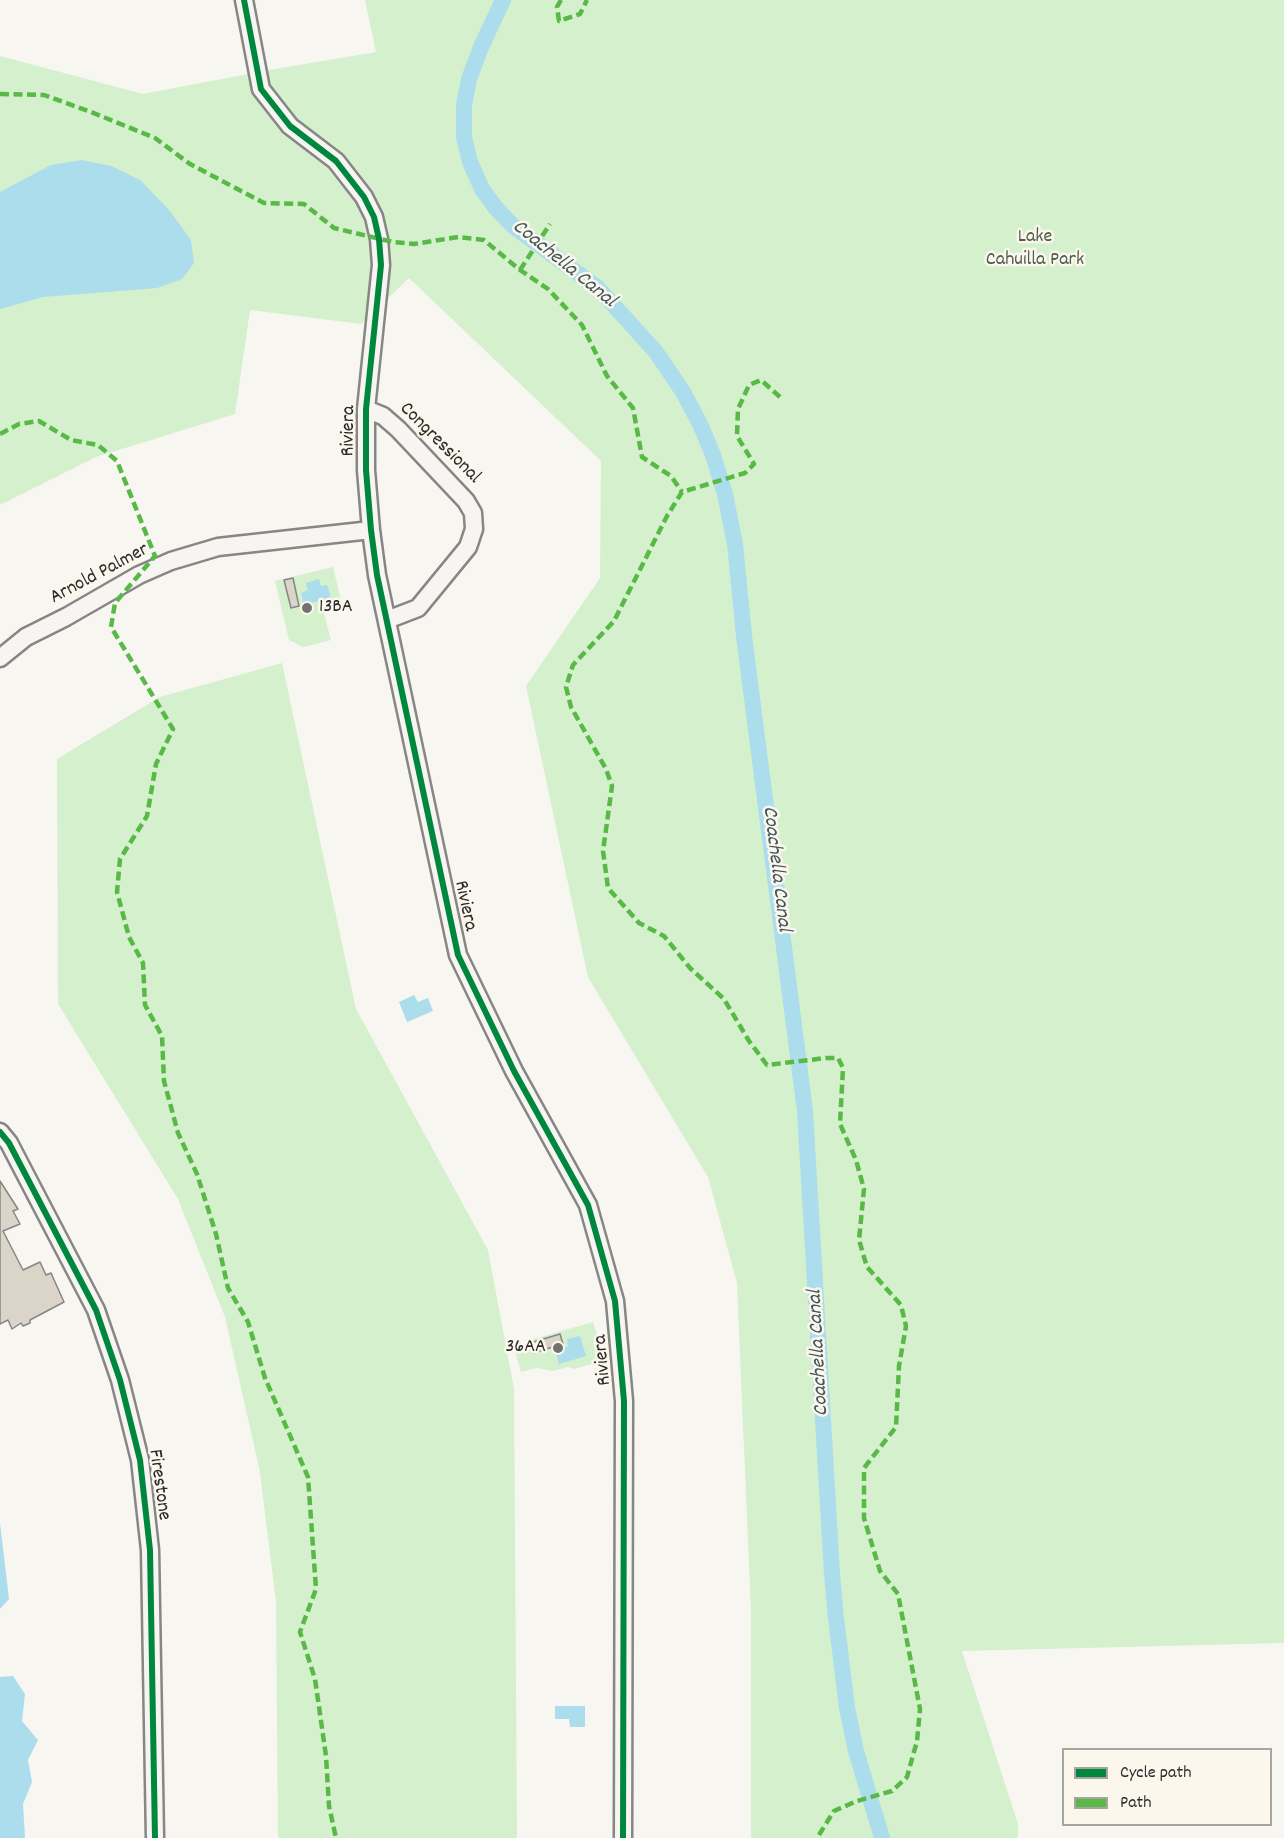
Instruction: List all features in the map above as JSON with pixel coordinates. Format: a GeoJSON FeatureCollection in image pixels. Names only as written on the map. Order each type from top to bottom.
{"type":"FeatureCollection","features":[{"type":"Feature","properties":{"kind":"street","name":"Riviera"},"geometry":{"type":"LineString","coordinates":[[244,0],[261,89],[290,126],[336,161],[364,197],[374,217],[381,265],[366,409],[366,470],[371,530],[377,575],[458,956],[514,1071],[588,1205],[615,1301],[624,1401],[623,1838]]}},
{"type":"Feature","properties":{"kind":"street","name":"Congressional"},"geometry":{"type":"LineString","coordinates":[[366,409],[383,416],[398,429],[466,501],[473,513],[474,529],[468,547],[418,608],[387,620]]}},
{"type":"Feature","properties":{"kind":"street","name":"Arnold Palmer"},"geometry":{"type":"LineString","coordinates":[[0,658],[26,637],[139,575],[171,561],[218,547],[371,530]]}},
{"type":"Feature","properties":{"kind":"street","name":"Firestone"},"geometry":{"type":"LineString","coordinates":[[0,1132],[9,1143],[96,1310],[120,1380],[140,1460],[150,1550],[155,1838]]}},
{"type":"Feature","properties":{"kind":"green space","name":"Lake Cahuilla Park"},"geometry":{"type":"Polygon","coordinates":[[[365,0],[1284,0],[1284,1643],[962,1651],[1018,1824],[1018,1838],[751,1838],[751,1612],[737,1283],[708,1177],[588,977],[526,686],[600,578],[601,461],[409,278],[361,324],[250,310],[235,414],[96,457],[0,505],[0,56],[143,94],[376,52],[365,0]]]}},
{"type":"Feature","properties":{"kind":"green space","name":"13BA"},"geometry":{"type":"Polygon","coordinates":[[[333,567],[342,605],[323,610],[331,640],[303,647],[289,640],[275,581],[333,567]]]}},
{"type":"Feature","properties":{"kind":"green space"},"geometry":{"type":"Polygon","coordinates":[[[282,663],[356,1009],[488,1250],[514,1389],[517,1838],[278,1838],[276,1602],[260,1472],[225,1317],[178,1199],[58,1004],[57,759],[160,697],[282,663]]]}},
{"type":"Feature","properties":{"kind":"green space","name":"36AA"},"geometry":{"type":"Polygon","coordinates":[[[593,1322],[599,1341],[593,1343],[598,1362],[574,1369],[568,1367],[553,1371],[537,1368],[521,1372],[515,1351],[529,1346],[530,1340],[593,1322]]]}},
{"type":"Feature","properties":{"kind":"water"},"geometry":{"type":"Polygon","coordinates":[[[82,160],[111,166],[140,180],[169,210],[191,240],[194,263],[182,279],[157,288],[43,297],[0,309],[0,192],[51,165],[82,160]]]}},
{"type":"Feature","properties":{"kind":"water","name":"13BA"},"geometry":{"type":"Polygon","coordinates":[[[319,579],[321,586],[327,585],[331,598],[304,605],[301,593],[308,590],[306,583],[319,579]]]}},
{"type":"Feature","properties":{"kind":"water"},"geometry":{"type":"Polygon","coordinates":[[[414,995],[418,1002],[428,998],[433,1011],[407,1022],[399,1002],[414,995]]]}},
{"type":"Feature","properties":{"kind":"water","name":"36AA"},"geometry":{"type":"Polygon","coordinates":[[[580,1336],[586,1356],[559,1364],[555,1349],[568,1346],[567,1339],[580,1336]]]}},
{"type":"Feature","properties":{"kind":"water"},"geometry":{"type":"Polygon","coordinates":[[[0,1523],[9,1599],[0,1609],[0,1523]]]}},
{"type":"Feature","properties":{"kind":"water"},"geometry":{"type":"Polygon","coordinates":[[[13,1676],[25,1694],[22,1721],[38,1740],[28,1760],[32,1782],[23,1804],[25,1838],[0,1838],[0,1677],[13,1676]]]}},
{"type":"Feature","properties":{"kind":"water"},"geometry":{"type":"Polygon","coordinates":[[[555,1706],[585,1706],[585,1727],[570,1727],[569,1719],[555,1719],[555,1706]]]}},
{"type":"Feature","properties":{"kind":"building"},"geometry":{"type":"Polygon","coordinates":[[[293,578],[299,606],[291,608],[284,580],[293,578]]]}},
{"type":"Feature","properties":{"kind":"building"},"geometry":{"type":"Polygon","coordinates":[[[0,1181],[18,1209],[13,1211],[20,1224],[3,1231],[23,1270],[40,1262],[46,1275],[51,1273],[64,1302],[30,1320],[30,1323],[23,1326],[21,1323],[12,1329],[8,1320],[0,1324],[0,1181]]]}},
{"type":"Feature","properties":{"kind":"building"},"geometry":{"type":"Polygon","coordinates":[[[560,1334],[563,1344],[533,1353],[530,1343],[560,1334]]]}},
{"type":"Feature","properties":{"kind":"waterway","name":"Coachella Canal"},"geometry":{"type":"LineString","coordinates":[[503,0],[469,79],[464,105],[464,137],[470,162],[482,189],[513,226],[598,288],[656,352],[683,392],[700,424],[713,455],[725,494],[735,544],[744,636],[805,1111],[836,1618],[847,1708],[856,1751],[882,1838]]}},
{"type":"Feature","properties":{"kind":"marked path"},"geometry":{"type":"LineString","coordinates":[[561,0],[557,7],[559,21],[580,14],[587,0]]}},
{"type":"Feature","properties":{"kind":"marked path"},"geometry":{"type":"LineString","coordinates":[[0,94],[44,95],[91,112],[155,138],[190,164],[264,203],[304,204],[334,228],[393,242],[414,244],[458,237],[484,240],[520,270],[548,289],[582,325],[607,376],[633,408],[642,457],[671,476],[682,492]]}},
{"type":"Feature","properties":{"kind":"marked path"},"geometry":{"type":"LineString","coordinates":[[520,270],[550,224]]}},
{"type":"Feature","properties":{"kind":"marked path"},"geometry":{"type":"LineString","coordinates":[[780,397],[761,380],[749,385],[738,409],[737,436],[754,464],[745,473],[682,492],[667,516],[614,621],[573,665],[566,687],[571,707],[606,769],[612,786],[603,851],[608,888],[639,923],[664,936],[690,968],[724,999],[749,1041],[767,1065],[838,1058],[843,1068],[840,1124],[856,1160],[864,1189],[859,1240],[867,1267],[901,1305],[906,1326],[899,1366],[896,1427],[864,1468],[864,1518],[880,1571],[898,1594],[920,1709],[917,1741],[907,1777],[892,1791],[857,1801],[834,1811],[817,1838]]}},
{"type":"Feature","properties":{"kind":"marked path"},"geometry":{"type":"LineString","coordinates":[[0,434],[19,424],[39,421],[71,440],[98,445],[117,461],[155,556],[115,603],[111,627],[173,729],[156,764],[147,816],[120,859],[117,892],[129,937],[143,963],[145,1005],[162,1036],[164,1081],[178,1133],[197,1174],[216,1234],[228,1288],[248,1322],[265,1378],[308,1477],[316,1589],[300,1632],[315,1679],[326,1756],[329,1806],[336,1838]]}},
{"type":"Feature","properties":{"kind":"cycle path"},"geometry":{"type":"LineString","coordinates":[[244,0],[261,89],[290,126],[336,161],[364,197],[374,217],[381,265],[366,409],[366,470],[371,530],[377,575],[458,955],[514,1071],[588,1205],[615,1301],[624,1401],[623,1838]]}},
{"type":"Feature","properties":{"kind":"cycle path"},"geometry":{"type":"LineString","coordinates":[[0,1132],[9,1143],[96,1310],[120,1380],[140,1460],[150,1550],[155,1838]]}},
{"type":"Feature","properties":{"kind":"place","name":"13BA"},"geometry":{"type":"Point","coordinates":[307,608]}},
{"type":"Feature","properties":{"kind":"place","name":"36AA"},"geometry":{"type":"Point","coordinates":[558,1348]}}]}
